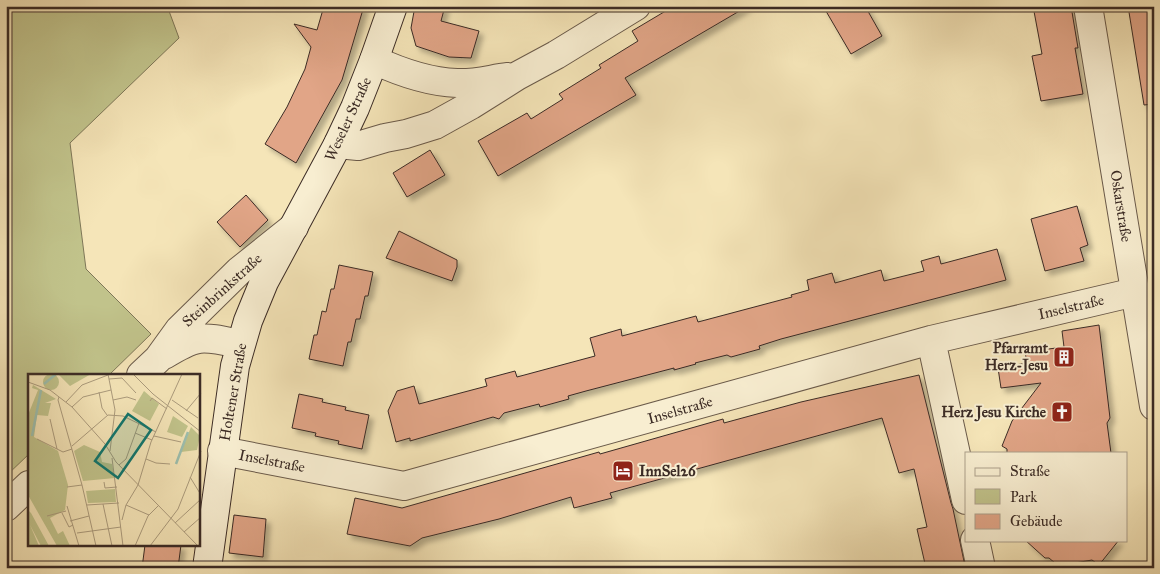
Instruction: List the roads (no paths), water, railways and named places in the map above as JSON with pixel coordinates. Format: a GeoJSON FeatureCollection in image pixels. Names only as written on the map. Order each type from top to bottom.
{"type":"FeatureCollection","features":[{"type":"Feature","properties":{"kind":"street","name":"Weseler Straße"},"geometry":{"type":"LineString","coordinates":[[294,227],[338,144],[374,60],[393,6]]}},
{"type":"Feature","properties":{"kind":"street"},"geometry":{"type":"LineString","coordinates":[[338,144],[358,146],[435,125],[636,6]]}},
{"type":"Feature","properties":{"kind":"street","name":"Oskarstraße"},"geometry":{"type":"LineString","coordinates":[[1088,6],[1154,406]]}},
{"type":"Feature","properties":{"kind":"street"},"geometry":{"type":"LineString","coordinates":[[374,60],[399,71],[428,80],[458,83],[516,76]]}},
{"type":"Feature","properties":{"kind":"street","name":"Holtener Straße"},"geometry":{"type":"LineString","coordinates":[[207,568],[222,451],[240,344],[264,282],[294,227]]}},
{"type":"Feature","properties":{"kind":"street","name":"Steinbrinkstraße"},"geometry":{"type":"LineString","coordinates":[[150,367],[185,323],[239,271],[294,227]]}},
{"type":"Feature","properties":{"kind":"street","name":"Inselstraße"},"geometry":{"type":"LineString","coordinates":[[222,451],[404,486],[931,340],[1135,292]]}},
{"type":"Feature","properties":{"kind":"street","name":"Steinbrinkstraße"},"geometry":{"type":"LineString","coordinates":[[150,367],[192,339],[206,337],[240,344]]}},
{"type":"Feature","properties":{"kind":"street"},"geometry":{"type":"LineString","coordinates":[[931,340],[965,495]]}},
{"type":"Feature","properties":{"kind":"street"},"geometry":{"type":"LineString","coordinates":[[6,507],[28,486]]}},
{"type":"Feature","properties":{"kind":"street"},"geometry":{"type":"LineString","coordinates":[[975,542],[981,568]]}},
{"type":"Feature","properties":{"kind":"place","name":"Pfarramt Herz-Jesu"},"geometry":{"type":"Point","coordinates":[1064,357]}},
{"type":"Feature","properties":{"kind":"place","name":"Herz Jesu Kirche"},"geometry":{"type":"Point","coordinates":[1062,412]}},
{"type":"Feature","properties":{"kind":"place","name":"InnSel26"},"geometry":{"type":"Point","coordinates":[623,471]}}]}
